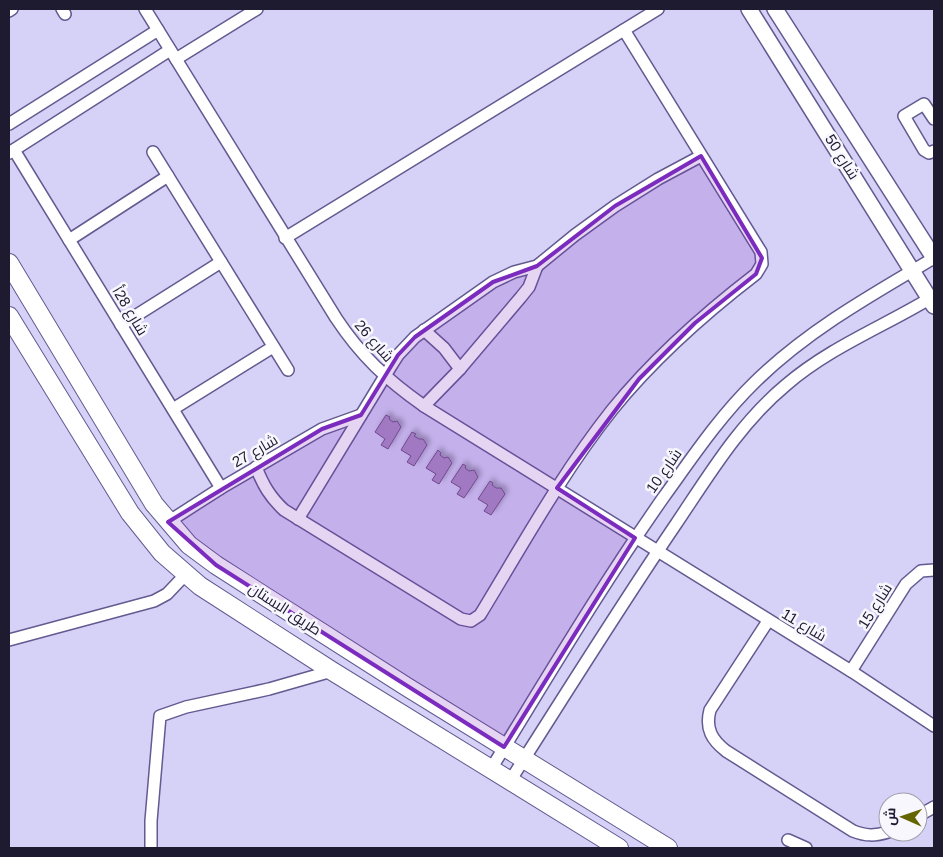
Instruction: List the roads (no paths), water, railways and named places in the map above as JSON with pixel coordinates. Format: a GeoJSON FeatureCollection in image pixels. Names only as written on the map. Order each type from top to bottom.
{"type":"FeatureCollection","features":[{"type":"Feature","properties":{"kind":"main road","name":"طريق البستان"},"geometry":{"type":"LineString","coordinates":[[9,263],[142,486],[168,522],[189,545],[216,565],[407,687],[668,848]]}},
{"type":"Feature","properties":{"kind":"main road","name":"طريق البستان"},"geometry":{"type":"LineString","coordinates":[[9,316],[130,514],[162,553],[186,574],[221,600],[332,671],[619,848]]}},
{"type":"Feature","properties":{"kind":"street","name":"شارع 26"},"geometry":{"type":"LineString","coordinates":[[144,9],[285,238],[348,336],[375,368],[424,406],[657,552]]}},
{"type":"Feature","properties":{"kind":"street"},"geometry":{"type":"LineString","coordinates":[[11,151],[173,55],[258,9]]}},
{"type":"Feature","properties":{"kind":"street"},"geometry":{"type":"LineString","coordinates":[[285,238],[658,9]]}},
{"type":"Feature","properties":{"kind":"street","name":"شارع 50"},"geometry":{"type":"LineString","coordinates":[[749,9],[933,300]]}},
{"type":"Feature","properties":{"kind":"street","name":"شارع 50"},"geometry":{"type":"LineString","coordinates":[[775,9],[934,258]]}},
{"type":"Feature","properties":{"kind":"street"},"geometry":{"type":"LineString","coordinates":[[9,124],[158,30]]}},
{"type":"Feature","properties":{"kind":"street"},"geometry":{"type":"LineString","coordinates":[[256,467],[262,484],[284,510],[461,620],[471,620],[480,615],[557,488],[603,423],[639,379],[695,323],[760,270],[762,264],[760,252],[624,30]]}},
{"type":"Feature","properties":{"kind":"street"},"geometry":{"type":"LineString","coordinates":[[934,120],[924,104],[904,116],[924,150],[929,153],[934,151]]}},
{"type":"Feature","properties":{"kind":"street","name":"شارع 28أ"},"geometry":{"type":"LineString","coordinates":[[11,151],[69,240],[221,488]]}},
{"type":"Feature","properties":{"kind":"street"},"geometry":{"type":"LineString","coordinates":[[153,152],[288,370]]}},
{"type":"Feature","properties":{"kind":"street"},"geometry":{"type":"LineString","coordinates":[[298,519],[360,415],[406,346],[424,330],[493,282],[514,272],[537,266],[615,206],[658,179],[701,156]]}},
{"type":"Feature","properties":{"kind":"street"},"geometry":{"type":"LineString","coordinates":[[69,240],[168,176]]}},
{"type":"Feature","properties":{"kind":"street","name":"شارع 10"},"geometry":{"type":"LineString","coordinates":[[491,769],[635,538],[720,420],[755,382],[793,348],[813,333],[934,258]]}},
{"type":"Feature","properties":{"kind":"street"},"geometry":{"type":"LineString","coordinates":[[121,325],[221,262]]}},
{"type":"Feature","properties":{"kind":"street"},"geometry":{"type":"LineString","coordinates":[[424,406],[460,369],[529,287],[537,266]]}},
{"type":"Feature","properties":{"kind":"street"},"geometry":{"type":"LineString","coordinates":[[510,781],[657,552],[717,463],[742,431],[772,398],[800,374],[831,352],[933,300]]}},
{"type":"Feature","properties":{"kind":"street"},"geometry":{"type":"LineString","coordinates":[[424,330],[444,348],[460,369]]}},
{"type":"Feature","properties":{"kind":"street"},"geometry":{"type":"LineString","coordinates":[[173,410],[273,347]]}},
{"type":"Feature","properties":{"kind":"street","name":"شارع 27"},"geometry":{"type":"LineString","coordinates":[[168,522],[256,467],[322,430],[360,415]]}},
{"type":"Feature","properties":{"kind":"street","name":"شارع 11"},"geometry":{"type":"LineString","coordinates":[[657,552],[851,671],[934,726]]}},
{"type":"Feature","properties":{"kind":"street","name":"شارع 15"},"geometry":{"type":"LineString","coordinates":[[851,671],[906,584],[921,571],[934,570]]}},
{"type":"Feature","properties":{"kind":"street"},"geometry":{"type":"LineString","coordinates":[[9,640],[154,601],[167,594],[186,574]]}},
{"type":"Feature","properties":{"kind":"street"},"geometry":{"type":"LineString","coordinates":[[768,621],[710,710],[708,723],[710,735],[726,751],[853,831],[862,835],[878,834]]}},
{"type":"Feature","properties":{"kind":"street"},"geometry":{"type":"LineString","coordinates":[[151,848],[151,821],[161,715],[186,707],[269,689],[332,671]]}},
{"type":"Feature","properties":{"kind":"street"},"geometry":{"type":"LineString","coordinates":[[788,840],[806,848]]}}]}
